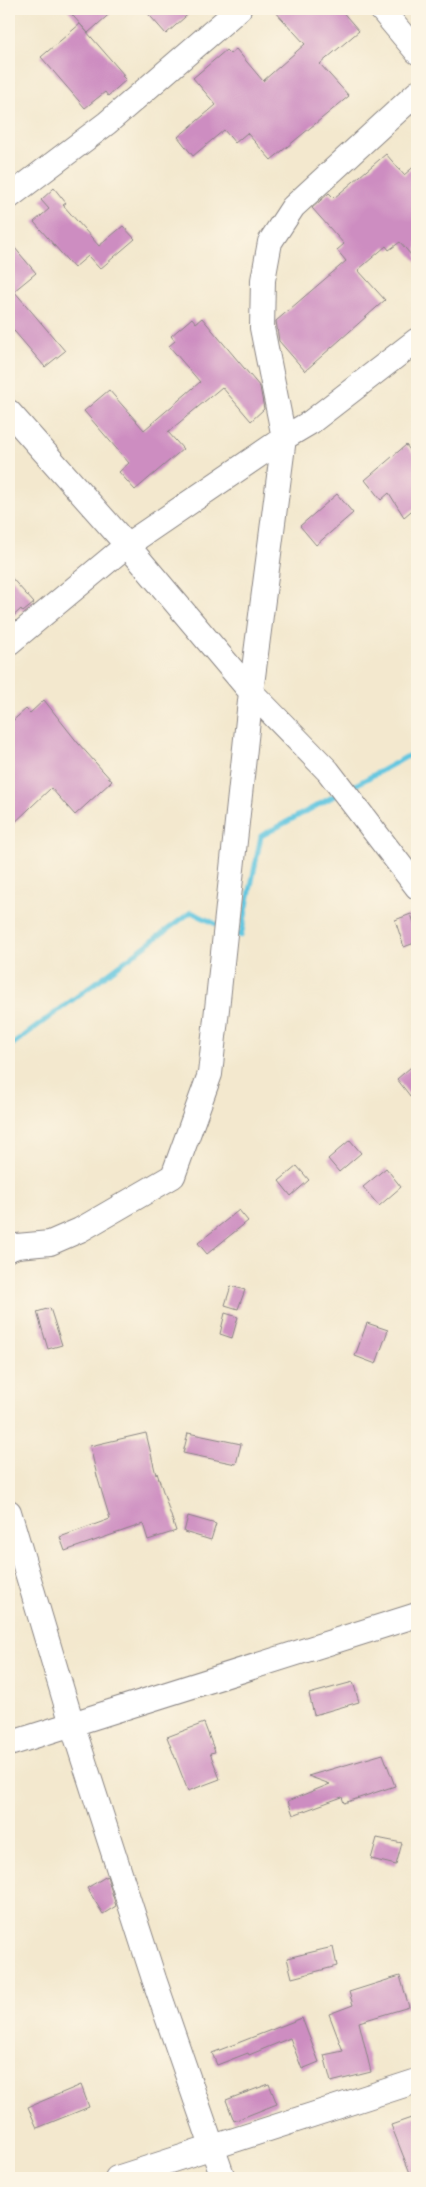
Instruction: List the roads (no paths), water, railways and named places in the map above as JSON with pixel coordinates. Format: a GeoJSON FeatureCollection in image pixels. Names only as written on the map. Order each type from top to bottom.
{"type":"FeatureCollection","features":[{"type":"Feature","properties":{"kind":"street"},"geometry":{"type":"LineString","coordinates":[[9,197],[107,123],[240,9]]}},
{"type":"Feature","properties":{"kind":"street"},"geometry":{"type":"LineString","coordinates":[[382,9],[417,52]]}},
{"type":"Feature","properties":{"kind":"street"},"geometry":{"type":"LineString","coordinates":[[9,1249],[17,1246],[50,1243],[80,1230],[173,1176],[210,1074],[251,692],[284,438],[262,328],[263,280],[270,242],[292,207],[417,93]]}},
{"type":"Feature","properties":{"kind":"street"},"geometry":{"type":"LineString","coordinates":[[9,642],[127,545],[284,438],[311,422],[417,340]]}},
{"type":"Feature","properties":{"kind":"street"},"geometry":{"type":"LineString","coordinates":[[9,412],[127,545],[251,692],[328,771],[417,887]]}},
{"type":"Feature","properties":{"kind":"street"},"geometry":{"type":"LineString","coordinates":[[9,1512],[72,1724],[154,1979],[223,2178]]}},
{"type":"Feature","properties":{"kind":"street"},"geometry":{"type":"LineString","coordinates":[[9,1744],[417,1615]]}},
{"type":"Feature","properties":{"kind":"street"},"geometry":{"type":"LineString","coordinates":[[117,2178],[417,2081]]}},
{"type":"Feature","properties":{"kind":"waterway"},"geometry":{"type":"LineString","coordinates":[[350,788],[417,751]]}},
{"type":"Feature","properties":{"kind":"waterway"},"geometry":{"type":"LineString","coordinates":[[233,932],[241,936],[261,836],[338,794]]}},
{"type":"Feature","properties":{"kind":"waterway"},"geometry":{"type":"LineString","coordinates":[[9,1047],[191,912],[218,925]]}}]}
